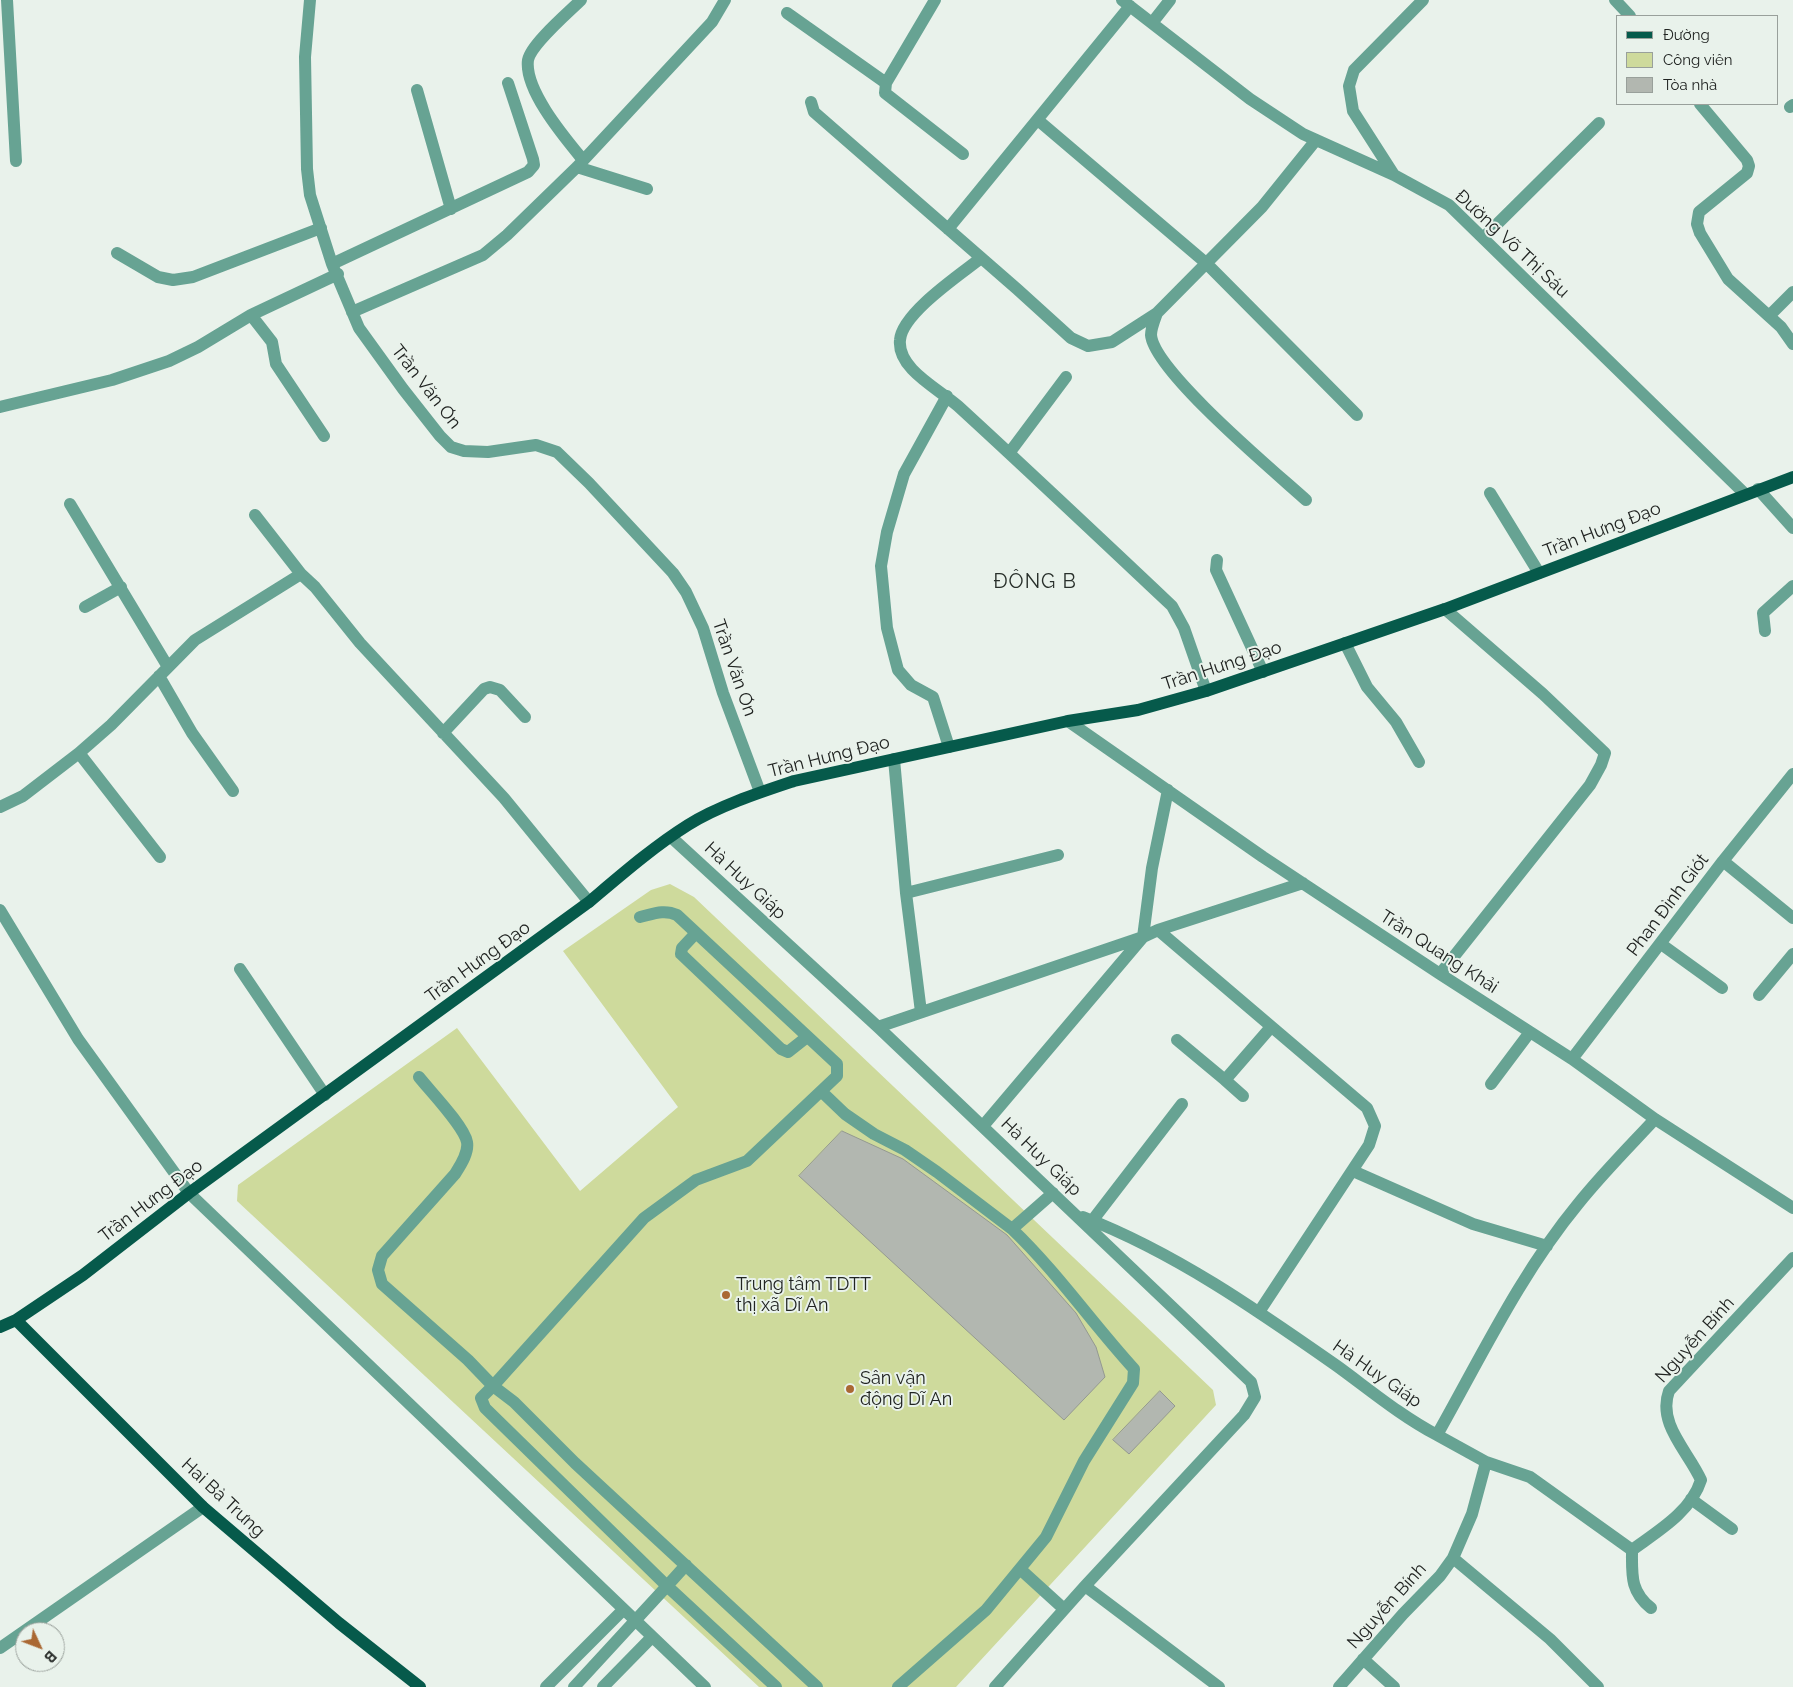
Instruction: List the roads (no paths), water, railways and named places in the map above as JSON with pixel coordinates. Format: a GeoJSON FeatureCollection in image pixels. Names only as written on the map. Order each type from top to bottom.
{"type":"FeatureCollection","features":[{"type":"Feature","properties":{"kind":"main road","name":"Trần Hưng Đạo"},"geometry":{"type":"LineString","coordinates":[[0,1327],[16,1320],[83,1276],[189,1193],[589,902],[690,824],[760,792],[794,780],[1068,721],[1138,710],[1206,691],[1445,609],[1793,477]]}},
{"type":"Feature","properties":{"kind":"main road","name":"Hai Bà Trưng"},"geometry":{"type":"LineString","coordinates":[[16,1320],[203,1507],[339,1624],[420,1687]]}},
{"type":"Feature","properties":{"kind":"street"},"geometry":{"type":"LineString","coordinates":[[7,0],[16,161]]}},
{"type":"Feature","properties":{"kind":"street","name":"Trần Văn Ơn"},"geometry":{"type":"LineString","coordinates":[[310,0],[305,57],[307,169],[310,196],[335,269],[359,328],[403,389],[451,448],[464,451],[488,452],[536,445],[557,452],[673,573],[686,592],[703,628],[723,693],[760,792]]}},
{"type":"Feature","properties":{"kind":"street"},"geometry":{"type":"LineString","coordinates":[[581,0],[536,45],[528,59],[529,73],[553,124],[580,164],[647,189]]}},
{"type":"Feature","properties":{"kind":"street"},"geometry":{"type":"LineString","coordinates":[[352,312],[484,255],[580,164],[712,22],[725,0]]}},
{"type":"Feature","properties":{"kind":"street"},"geometry":{"type":"LineString","coordinates":[[935,0],[886,83],[885,93],[963,154]]}},
{"type":"Feature","properties":{"kind":"street"},"geometry":{"type":"LineString","coordinates":[[1152,23],[1170,0]]}},
{"type":"Feature","properties":{"kind":"street"},"geometry":{"type":"LineString","coordinates":[[1394,175],[1353,111],[1349,86],[1354,70],[1423,0]]}},
{"type":"Feature","properties":{"kind":"street"},"geometry":{"type":"LineString","coordinates":[[1615,0],[1629,15]]}},
{"type":"Feature","properties":{"kind":"street"},"geometry":{"type":"LineString","coordinates":[[948,229],[1039,121],[1126,3]]}},
{"type":"Feature","properties":{"kind":"street","name":"Đường Võ Thị Sáu"},"geometry":{"type":"LineString","coordinates":[[1126,3],[1250,100],[1303,134],[1394,175],[1450,205],[1745,494]]}},
{"type":"Feature","properties":{"kind":"street"},"geometry":{"type":"LineString","coordinates":[[787,13],[886,83]]}},
{"type":"Feature","properties":{"kind":"street"},"geometry":{"type":"LineString","coordinates":[[0,407],[112,380],[169,361],[198,347],[251,315],[335,269],[451,208],[528,172],[534,165],[508,83]]}},
{"type":"Feature","properties":{"kind":"street"},"geometry":{"type":"LineString","coordinates":[[417,90],[451,208]]}},
{"type":"Feature","properties":{"kind":"street"},"geometry":{"type":"LineString","coordinates":[[811,102],[814,112],[1071,338],[1088,346],[1112,342],[1157,312],[1262,208],[1316,140]]}},
{"type":"Feature","properties":{"kind":"street"},"geometry":{"type":"LineString","coordinates":[[1701,105],[1747,160],[1749,166],[1747,173],[1699,212],[1697,224],[1700,233],[1728,279],[1769,316],[1787,334],[1793,344]]}},
{"type":"Feature","properties":{"kind":"street"},"geometry":{"type":"LineString","coordinates":[[1039,121],[1206,263],[1357,415]]}},
{"type":"Feature","properties":{"kind":"street"},"geometry":{"type":"LineString","coordinates":[[1483,238],[1599,123]]}},
{"type":"Feature","properties":{"kind":"street"},"geometry":{"type":"LineString","coordinates":[[117,253],[158,277],[173,280],[193,277],[321,228]]}},
{"type":"Feature","properties":{"kind":"street"},"geometry":{"type":"LineString","coordinates":[[981,258],[927,300],[914,314],[900,338],[900,350],[916,372],[947,396],[1010,452],[1172,606],[1184,628],[1206,691]]}},
{"type":"Feature","properties":{"kind":"street"},"geometry":{"type":"LineString","coordinates":[[1769,316],[1793,292]]}},
{"type":"Feature","properties":{"kind":"street"},"geometry":{"type":"LineString","coordinates":[[1157,312],[1151,334],[1160,358],[1217,420],[1306,500]]}},
{"type":"Feature","properties":{"kind":"street"},"geometry":{"type":"LineString","coordinates":[[251,315],[272,342],[276,364],[324,436]]}},
{"type":"Feature","properties":{"kind":"street"},"geometry":{"type":"LineString","coordinates":[[1010,452],[1066,377]]}},
{"type":"Feature","properties":{"kind":"street"},"geometry":{"type":"LineString","coordinates":[[947,396],[904,474],[887,532],[881,566],[888,628],[898,670],[911,685],[929,693],[933,697],[949,747]]}},
{"type":"Feature","properties":{"kind":"street"},"geometry":{"type":"LineString","coordinates":[[1758,489],[1793,528]]}},
{"type":"Feature","properties":{"kind":"street"},"geometry":{"type":"LineString","coordinates":[[1490,494],[1539,573]]}},
{"type":"Feature","properties":{"kind":"street"},"geometry":{"type":"LineString","coordinates":[[70,504],[168,667]]}},
{"type":"Feature","properties":{"kind":"street"},"geometry":{"type":"LineString","coordinates":[[256,515],[300,574],[315,587],[360,643],[504,798],[589,902]]}},
{"type":"Feature","properties":{"kind":"street"},"geometry":{"type":"LineString","coordinates":[[1217,560],[1216,570],[1263,672]]}},
{"type":"Feature","properties":{"kind":"street"},"geometry":{"type":"LineString","coordinates":[[0,807],[23,796],[111,726],[195,640],[300,574]]}},
{"type":"Feature","properties":{"kind":"street"},"geometry":{"type":"LineString","coordinates":[[1765,631],[1763,613],[1793,586]]}},
{"type":"Feature","properties":{"kind":"street"},"geometry":{"type":"LineString","coordinates":[[85,607],[121,588]]}},
{"type":"Feature","properties":{"kind":"street"},"geometry":{"type":"LineString","coordinates":[[1440,974],[1590,785],[1601,765],[1604,753],[1543,694],[1445,609]]}},
{"type":"Feature","properties":{"kind":"street"},"geometry":{"type":"LineString","coordinates":[[1346,643],[1367,687],[1396,722],[1419,762]]}},
{"type":"Feature","properties":{"kind":"street"},"geometry":{"type":"LineString","coordinates":[[159,676],[192,733],[233,791]]}},
{"type":"Feature","properties":{"kind":"street"},"geometry":{"type":"LineString","coordinates":[[443,733],[484,689],[490,686],[500,690],[525,717]]}},
{"type":"Feature","properties":{"kind":"street","name":"Trần Quang Khải"},"geometry":{"type":"LineString","coordinates":[[1068,721],[1303,883],[1572,1059],[1654,1118],[1793,1208]]}},
{"type":"Feature","properties":{"kind":"street"},"geometry":{"type":"LineString","coordinates":[[78,754],[160,857]]}},
{"type":"Feature","properties":{"kind":"street"},"geometry":{"type":"LineString","coordinates":[[894,758],[906,893],[921,1012]]}},
{"type":"Feature","properties":{"kind":"street","name":"Phan Đình Giót"},"geometry":{"type":"LineString","coordinates":[[1572,1059],[1723,861],[1791,781]]}},
{"type":"Feature","properties":{"kind":"street"},"geometry":{"type":"LineString","coordinates":[[983,1126],[1144,937],[1152,868],[1168,790]]}},
{"type":"Feature","properties":{"kind":"street","name":"Hà Huy Giáp"},"geometry":{"type":"LineString","coordinates":[[671,837],[878,1027],[1076,1214],[1184,1267],[1259,1312],[1405,1415],[1437,1435]]}},
{"type":"Feature","properties":{"kind":"street"},"geometry":{"type":"LineString","coordinates":[[906,893],[1058,855]]}},
{"type":"Feature","properties":{"kind":"street"},"geometry":{"type":"LineString","coordinates":[[1723,861],[1793,918]]}},
{"type":"Feature","properties":{"kind":"street"},"geometry":{"type":"LineString","coordinates":[[878,1027],[1144,937],[1158,930],[1303,883]]}},
{"type":"Feature","properties":{"kind":"street"},"geometry":{"type":"LineString","coordinates":[[0,910],[78,1039],[189,1193],[705,1687]]}},
{"type":"Feature","properties":{"kind":"street"},"geometry":{"type":"LineString","coordinates":[[640,917],[670,912],[677,915],[837,1064],[838,1076],[748,1162],[696,1180],[644,1218],[481,1398],[485,1408],[667,1586],[776,1687]]}},
{"type":"Feature","properties":{"kind":"street"},"geometry":{"type":"LineString","coordinates":[[1158,930],[1367,1108],[1375,1126],[1369,1145],[1353,1171],[1259,1312]]}},
{"type":"Feature","properties":{"kind":"street"},"geometry":{"type":"LineString","coordinates":[[696,933],[682,948],[681,954],[774,1042],[788,1052],[807,1037]]}},
{"type":"Feature","properties":{"kind":"street"},"geometry":{"type":"LineString","coordinates":[[1661,944],[1722,988]]}},
{"type":"Feature","properties":{"kind":"street"},"geometry":{"type":"LineString","coordinates":[[1759,995],[1793,954]]}},
{"type":"Feature","properties":{"kind":"street"},"geometry":{"type":"LineString","coordinates":[[240,969],[325,1095]]}},
{"type":"Feature","properties":{"kind":"street"},"geometry":{"type":"LineString","coordinates":[[1225,1080],[1271,1027]]}},
{"type":"Feature","properties":{"kind":"street"},"geometry":{"type":"LineString","coordinates":[[1491,1084],[1530,1032]]}},
{"type":"Feature","properties":{"kind":"street"},"geometry":{"type":"LineString","coordinates":[[1177,1040],[1243,1096]]}},
{"type":"Feature","properties":{"kind":"street"},"geometry":{"type":"LineString","coordinates":[[419,1077],[462,1131],[467,1144],[464,1160],[455,1174],[382,1256],[378,1270],[382,1284],[468,1360],[493,1386],[514,1402],[575,1463],[817,1687]]}},
{"type":"Feature","properties":{"kind":"street"},"geometry":{"type":"LineString","coordinates":[[822,1092],[845,1114],[874,1134],[921,1161],[1012,1228],[1042,1257],[1100,1332],[1134,1369],[1133,1383],[1084,1461],[1046,1537],[986,1610],[898,1687]]}},
{"type":"Feature","properties":{"kind":"street"},"geometry":{"type":"LineString","coordinates":[[1092,1221],[1182,1104]]}},
{"type":"Feature","properties":{"kind":"street"},"geometry":{"type":"LineString","coordinates":[[1651,1608],[1640,1598],[1635,1588],[1632,1550],[1530,1477],[1486,1462],[1437,1435],[1514,1298],[1547,1246],[1578,1204],[1654,1118]]}},
{"type":"Feature","properties":{"kind":"street"},"geometry":{"type":"LineString","coordinates":[[1353,1171],[1473,1224],[1547,1246]]}},
{"type":"Feature","properties":{"kind":"street"},"geometry":{"type":"LineString","coordinates":[[1012,1228],[1053,1193]]}},
{"type":"Feature","properties":{"kind":"street"},"geometry":{"type":"LineString","coordinates":[[995,1687],[1085,1586],[1244,1415],[1256,1397],[1251,1382],[1237,1367],[1076,1214]]}},
{"type":"Feature","properties":{"kind":"street","name":"Nguyễn Bính"},"geometry":{"type":"LineString","coordinates":[[1632,1550],[1669,1523],[1691,1499],[1701,1480],[1689,1456],[1669,1426],[1664,1404],[1669,1392],[1793,1258]]}},
{"type":"Feature","properties":{"kind":"street","name":"Nguyễn Bính"},"geometry":{"type":"LineString","coordinates":[[1339,1687],[1440,1576],[1452,1558],[1472,1514],[1486,1462]]}},
{"type":"Feature","properties":{"kind":"street"},"geometry":{"type":"LineString","coordinates":[[1691,1499],[1732,1529]]}},
{"type":"Feature","properties":{"kind":"street"},"geometry":{"type":"LineString","coordinates":[[0,1648],[203,1507]]}},
{"type":"Feature","properties":{"kind":"street"},"geometry":{"type":"LineString","coordinates":[[1452,1558],[1550,1639],[1598,1687]]}},
{"type":"Feature","properties":{"kind":"street"},"geometry":{"type":"LineString","coordinates":[[574,1687],[636,1622],[686,1565]]}},
{"type":"Feature","properties":{"kind":"street"},"geometry":{"type":"LineString","coordinates":[[1020,1569],[1064,1609]]}},
{"type":"Feature","properties":{"kind":"street"},"geometry":{"type":"LineString","coordinates":[[1085,1586],[1219,1687]]}},
{"type":"Feature","properties":{"kind":"street"},"geometry":{"type":"LineString","coordinates":[[546,1687],[623,1610]]}},
{"type":"Feature","properties":{"kind":"street"},"geometry":{"type":"LineString","coordinates":[[603,1687],[652,1637]]}},
{"type":"Feature","properties":{"kind":"street"},"geometry":{"type":"LineString","coordinates":[[1363,1659],[1394,1687]]}},
{"type":"Feature","properties":{"kind":"place","name":"Trung tâm TDTT thị xã Dĩ An"},"geometry":{"type":"Point","coordinates":[726,1295]}},
{"type":"Feature","properties":{"kind":"place","name":"Sân vận động Dĩ An"},"geometry":{"type":"Point","coordinates":[850,1389]}},
{"type":"Feature","properties":{"kind":"district","name":"ĐÔNG B"},"geometry":{"type":"Point","coordinates":[1035,582]}}]}
